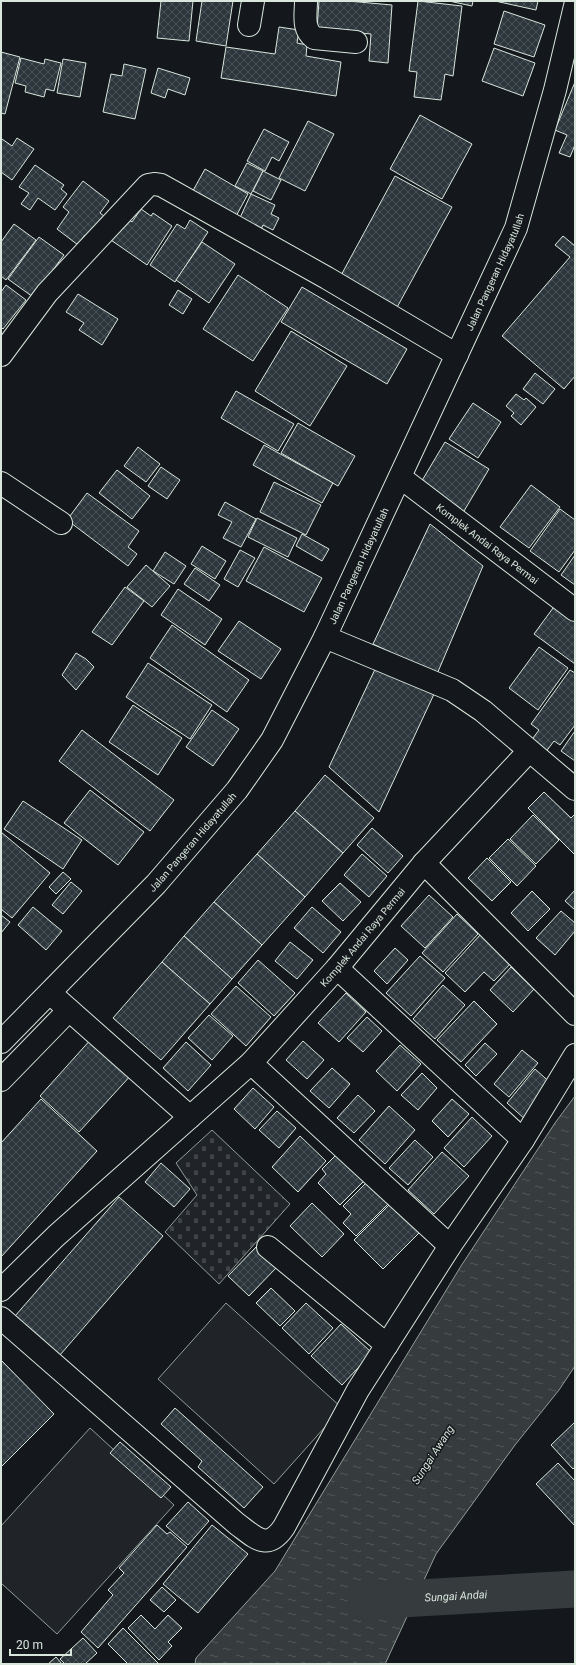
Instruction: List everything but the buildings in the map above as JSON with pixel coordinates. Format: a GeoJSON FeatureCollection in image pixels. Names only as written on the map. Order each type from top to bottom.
{"type":"FeatureCollection","features":[{"type":"Feature","properties":{"kind":"street"},"geometry":{"type":"LineString","coordinates":[[249,25],[253,1]]}},
{"type":"Feature","properties":{"kind":"street"},"geometry":{"type":"LineString","coordinates":[[306,1],[305,26],[310,35],[314,38],[356,42]]}},
{"type":"Feature","properties":{"kind":"street","name":"Jalan Pangeran Hidayatullah"},"geometry":{"type":"LineString","coordinates":[[1,1042],[156,884],[236,790],[272,740],[325,637],[516,228],[555,90],[575,6]]}},
{"type":"Feature","properties":{"kind":"street"},"geometry":{"type":"LineString","coordinates":[[2,352],[47,293],[148,185],[154,184],[161,185],[457,354]]}},
{"type":"Feature","properties":{"kind":"street","name":"Komplek Andai Raya Permai"},"geometry":{"type":"LineString","coordinates":[[400,477],[575,610]]}},
{"type":"Feature","properties":{"kind":"street"},"geometry":{"type":"LineString","coordinates":[[1,483],[61,523]]}},
{"type":"Feature","properties":{"kind":"street"},"geometry":{"type":"LineString","coordinates":[[325,637],[452,690],[483,711],[575,789]]}},
{"type":"Feature","properties":{"kind":"street","name":"Komplek Andai Raya Permai"},"geometry":{"type":"LineString","coordinates":[[1,1290],[56,1236],[251,1063],[337,968],[424,863],[529,751]]}},
{"type":"Feature","properties":{"kind":"street"},"geometry":{"type":"LineString","coordinates":[[424,863],[575,1014]]}},
{"type":"Feature","properties":{"kind":"street"},"geometry":{"type":"LineString","coordinates":[[337,968],[523,1140]]}},
{"type":"Feature","properties":{"kind":"street"},"geometry":{"type":"LineString","coordinates":[[50,993],[190,1117]]}},
{"type":"Feature","properties":{"kind":"street"},"geometry":{"type":"LineString","coordinates":[[1,1080],[69,1010]]}},
{"type":"Feature","properties":{"kind":"street"},"geometry":{"type":"LineString","coordinates":[[1,1318],[237,1524],[259,1540],[265,1542],[274,1538],[284,1527],[358,1390],[386,1345],[450,1246],[523,1140],[575,1055]]}},
{"type":"Feature","properties":{"kind":"street"},"geometry":{"type":"LineString","coordinates":[[251,1063],[450,1246]]}},
{"type":"Feature","properties":{"kind":"street"},"geometry":{"type":"LineString","coordinates":[[268,1247],[386,1345]]}},
{"type":"Feature","properties":{"kind":"green space"},"geometry":{"type":"Polygon","coordinates":[[[212,1130],[290,1204],[219,1284],[165,1232],[197,1195],[176,1163],[212,1130]]]}},
{"type":"Feature","properties":{"kind":"green space"},"geometry":{"type":"Polygon","coordinates":[[[226,1303],[342,1408],[274,1484],[158,1379],[226,1303]]]}},
{"type":"Feature","properties":{"kind":"green space"},"geometry":{"type":"Polygon","coordinates":[[[90,1428],[174,1505],[57,1634],[1,1583],[1,1526],[90,1428]]]}},
{"type":"Feature","properties":{"kind":"water","name":"Sungai Awang"},"geometry":{"type":"Polygon","coordinates":[[[575,1096],[575,1366],[559,1390],[515,1445],[436,1554],[385,1664],[195,1664],[196,1658],[275,1571],[461,1266],[555,1123],[575,1096]]]}},
{"type":"Feature","properties":{"kind":"waterway","name":"Sungai Andai"},"geometry":{"type":"LineString","coordinates":[[366,1601],[575,1589]]}}]}
